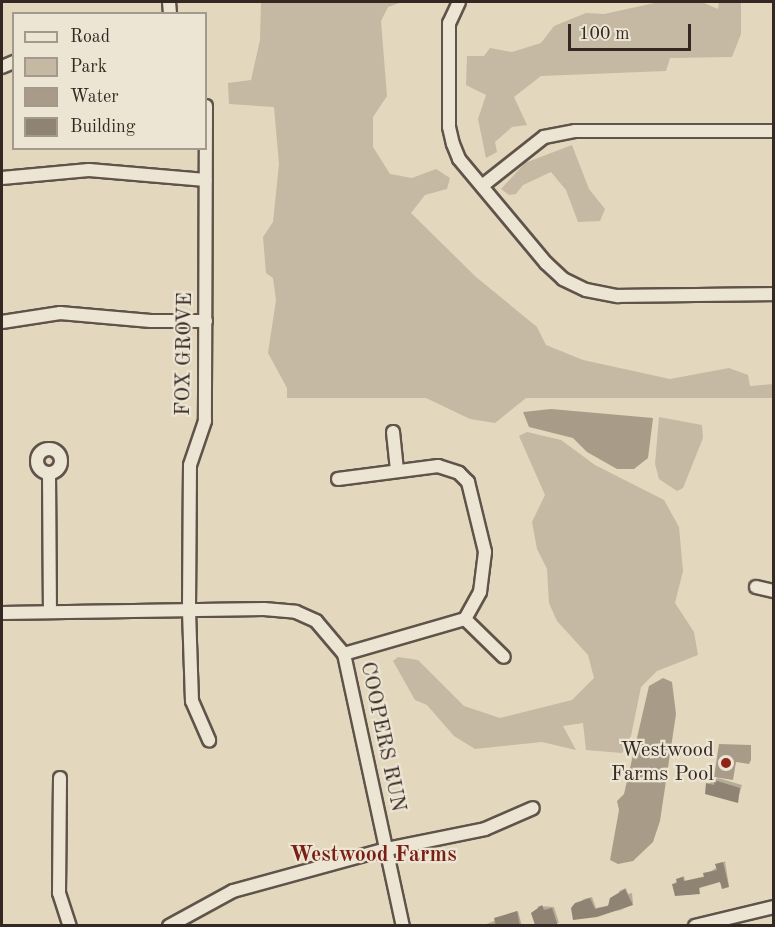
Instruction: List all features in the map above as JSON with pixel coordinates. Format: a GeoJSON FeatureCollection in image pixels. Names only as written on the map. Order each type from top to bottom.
{"type":"FeatureCollection","features":[{"type":"Feature","properties":{"kind":"street"},"geometry":{"type":"LineString","coordinates":[[459,2],[449,23],[449,127],[459,159],[546,263],[563,279],[586,290],[618,296],[774,294]]}},
{"type":"Feature","properties":{"kind":"street"},"geometry":{"type":"LineString","coordinates":[[482,186],[523,150],[554,135],[574,131],[774,131]]}},
{"type":"Feature","properties":{"kind":"street","name":"FOX GROVE"},"geometry":{"type":"LineString","coordinates":[[206,150],[205,421],[189,465],[189,611],[192,701],[209,740]]}},
{"type":"Feature","properties":{"kind":"street"},"geometry":{"type":"LineString","coordinates":[[2,178],[89,170],[206,180]]}},
{"type":"Feature","properties":{"kind":"street"},"geometry":{"type":"LineString","coordinates":[[2,322],[60,313],[151,321],[206,321]]}},
{"type":"Feature","properties":{"kind":"street"},"geometry":{"type":"LineString","coordinates":[[393,432],[397,471]]}},
{"type":"Feature","properties":{"kind":"street"},"geometry":{"type":"LineString","coordinates":[[338,479],[438,466],[459,473],[468,482],[485,552],[480,592],[465,619],[344,654]]}},
{"type":"Feature","properties":{"kind":"street"},"geometry":{"type":"LineString","coordinates":[[49,473],[50,612]]}},
{"type":"Feature","properties":{"kind":"street"},"geometry":{"type":"LineString","coordinates":[[756,587],[774,591]]}},
{"type":"Feature","properties":{"kind":"street","name":"COOPERS RUN"},"geometry":{"type":"LineString","coordinates":[[2,613],[296,612],[316,621],[344,654],[403,926]]}},
{"type":"Feature","properties":{"kind":"street"},"geometry":{"type":"LineString","coordinates":[[465,619],[504,657]]}},
{"type":"Feature","properties":{"kind":"street"},"geometry":{"type":"LineString","coordinates":[[60,778],[59,893],[70,926]]}},
{"type":"Feature","properties":{"kind":"street"},"geometry":{"type":"LineString","coordinates":[[169,926],[233,891],[387,849],[485,829],[533,808]]}},
{"type":"Feature","properties":{"kind":"street"},"geometry":{"type":"LineString","coordinates":[[695,926],[774,907]]}},
{"type":"Feature","properties":{"kind":"green space"},"geometry":{"type":"Polygon","coordinates":[[[261,2],[402,2],[388,7],[381,21],[387,96],[373,117],[373,147],[390,174],[412,178],[436,169],[450,178],[447,189],[425,195],[411,213],[476,277],[537,327],[546,345],[583,360],[670,379],[729,368],[748,375],[750,386],[773,384],[773,398],[526,398],[495,423],[470,419],[426,398],[287,398],[287,388],[268,353],[276,300],[273,278],[266,273],[263,237],[273,222],[279,164],[274,107],[229,104],[228,83],[251,80],[260,40],[261,2]]]}},
{"type":"Feature","properties":{"kind":"green space"},"geometry":{"type":"Polygon","coordinates":[[[659,2],[702,2],[718,9],[719,2],[741,2],[741,34],[732,57],[670,58],[666,71],[541,76],[514,97],[527,125],[512,127],[495,142],[497,152],[486,158],[478,119],[486,95],[466,85],[467,56],[484,56],[490,48],[512,52],[541,43],[554,26],[586,13],[604,14],[659,2]]]}},
{"type":"Feature","properties":{"kind":"green space"},"geometry":{"type":"Polygon","coordinates":[[[572,145],[589,189],[605,209],[600,221],[578,222],[566,190],[551,172],[523,185],[516,194],[509,195],[501,189],[525,163],[572,145]]]}},
{"type":"Feature","properties":{"kind":"green space"},"geometry":{"type":"Polygon","coordinates":[[[659,417],[702,425],[703,438],[683,488],[677,491],[659,479],[655,464],[659,417]]]}},
{"type":"Feature","properties":{"kind":"green space"},"geometry":{"type":"Polygon","coordinates":[[[527,432],[561,440],[595,465],[664,500],[679,527],[683,571],[675,603],[694,632],[698,655],[657,671],[641,687],[631,736],[622,753],[586,750],[583,723],[563,726],[576,750],[542,742],[475,749],[454,736],[427,705],[415,700],[393,661],[398,657],[418,660],[464,706],[500,718],[572,700],[594,678],[588,655],[557,621],[549,603],[547,569],[537,549],[532,522],[545,495],[519,436],[527,432]]]}},
{"type":"Feature","properties":{"kind":"water"},"geometry":{"type":"Polygon","coordinates":[[[551,409],[653,418],[648,458],[634,469],[617,469],[587,452],[573,438],[529,427],[523,412],[551,409]]]}},
{"type":"Feature","properties":{"kind":"water"},"geometry":{"type":"Polygon","coordinates":[[[663,678],[672,682],[676,714],[660,821],[653,842],[633,861],[618,864],[610,860],[619,810],[617,801],[624,794],[649,686],[663,678]]]}},
{"type":"Feature","properties":{"kind":"water","name":"Westwood Farms Pool"},"geometry":{"type":"Polygon","coordinates":[[[719,744],[751,745],[749,764],[736,762],[733,780],[714,777],[719,744]]]}},
{"type":"Feature","properties":{"kind":"building"},"geometry":{"type":"Polygon","coordinates":[[[714,780],[740,788],[738,803],[705,794],[706,783],[714,785],[714,780]]]}},
{"type":"Feature","properties":{"kind":"building"},"geometry":{"type":"Polygon","coordinates":[[[723,862],[729,887],[722,889],[720,882],[699,888],[700,894],[675,896],[672,884],[677,883],[676,879],[683,877],[684,881],[704,877],[703,873],[717,870],[715,864],[723,862]]]}},
{"type":"Feature","properties":{"kind":"building"},"geometry":{"type":"Polygon","coordinates":[[[625,889],[633,905],[597,917],[573,920],[571,908],[575,903],[590,898],[595,909],[608,906],[610,898],[625,889]]]}},
{"type":"Feature","properties":{"kind":"building"},"geometry":{"type":"Polygon","coordinates":[[[542,905],[544,910],[552,908],[558,926],[535,925],[531,913],[542,905]]]}},
{"type":"Feature","properties":{"kind":"building"},"geometry":{"type":"Polygon","coordinates":[[[517,911],[520,926],[496,926],[494,918],[517,911]]]}},
{"type":"Feature","properties":{"kind":"place","name":"Westwood Farms Pool"},"geometry":{"type":"Point","coordinates":[726,763]}},
{"type":"Feature","properties":{"kind":"district","name":"Westwood Farms"},"geometry":{"type":"Point","coordinates":[373,856]}}]}
